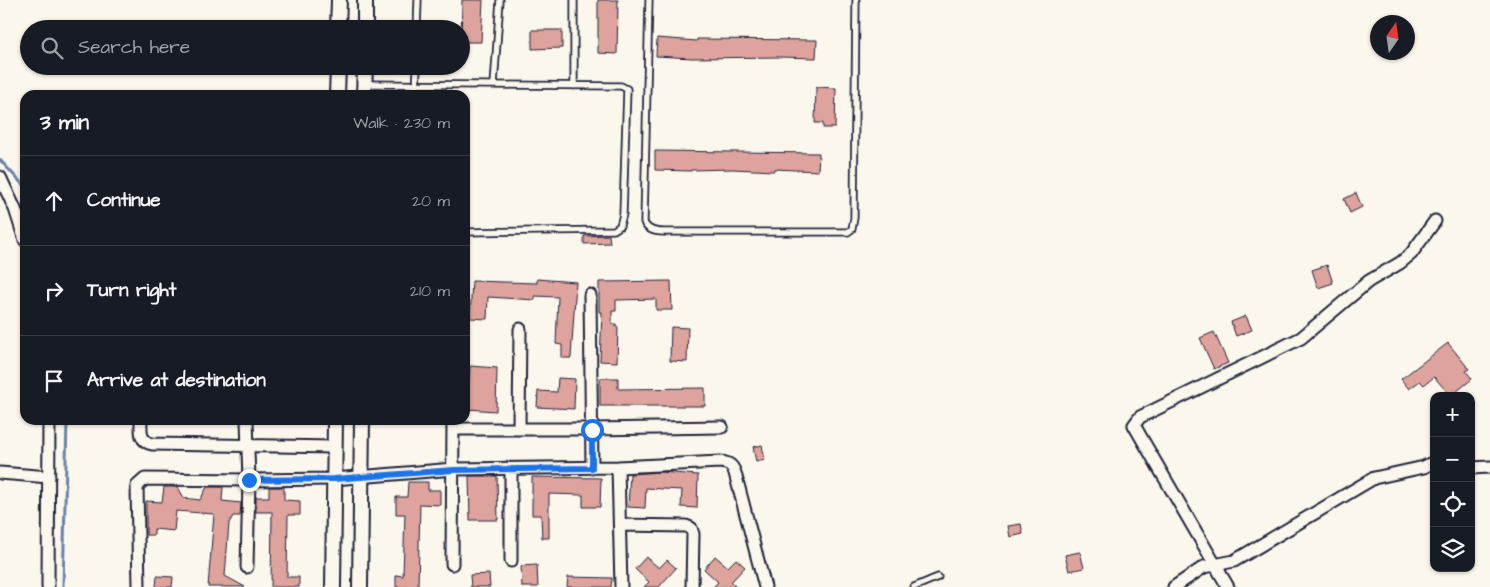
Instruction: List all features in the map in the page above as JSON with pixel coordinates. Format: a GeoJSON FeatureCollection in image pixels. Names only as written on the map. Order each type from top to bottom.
{"type":"FeatureCollection","features":[{"type":"Feature","properties":{"kind":"street"},"geometry":{"type":"LineString","coordinates":[[338,20],[339,0]]}},
{"type":"Feature","properties":{"kind":"street"},"geometry":{"type":"LineString","coordinates":[[365,0],[365,20]]}},
{"type":"Feature","properties":{"kind":"street"},"geometry":{"type":"LineString","coordinates":[[337,90],[338,75]]}},
{"type":"Feature","properties":{"kind":"street"},"geometry":{"type":"LineString","coordinates":[[364,75],[364,89]]}},
{"type":"Feature","properties":{"kind":"street"},"geometry":{"type":"LineString","coordinates":[[0,177],[20,224]]}},
{"type":"Feature","properties":{"kind":"street"},"geometry":{"type":"LineString","coordinates":[[1228,587],[1134,425],[1136,420],[1140,416],[1301,338],[1369,281],[1400,263],[1411,254],[1435,221]]}},
{"type":"Feature","properties":{"kind":"street"},"geometry":{"type":"LineString","coordinates":[[590,295],[592,468]]}},
{"type":"Feature","properties":{"kind":"street"},"geometry":{"type":"LineString","coordinates":[[519,429],[520,329]]}},
{"type":"Feature","properties":{"kind":"street"},"geometry":{"type":"LineString","coordinates":[[48,587],[49,425]]}},
{"type":"Feature","properties":{"kind":"street"},"geometry":{"type":"LineString","coordinates":[[141,425],[140,434],[146,443],[334,447]]}},
{"type":"Feature","properties":{"kind":"street"},"geometry":{"type":"LineString","coordinates":[[247,425],[248,567]]}},
{"type":"Feature","properties":{"kind":"street"},"geometry":{"type":"LineString","coordinates":[[333,587],[335,425]]}},
{"type":"Feature","properties":{"kind":"street"},"geometry":{"type":"LineString","coordinates":[[360,587],[362,425]]}},
{"type":"Feature","properties":{"kind":"street"},"geometry":{"type":"LineString","coordinates":[[452,564],[453,425]]}},
{"type":"Feature","properties":{"kind":"street"},"geometry":{"type":"LineString","coordinates":[[466,425],[519,429],[592,430],[722,427]]}},
{"type":"Feature","properties":{"kind":"street"},"geometry":{"type":"LineString","coordinates":[[139,587],[137,486],[145,479],[334,479],[454,470],[592,468],[720,462],[728,463],[732,466],[765,587]]}},
{"type":"Feature","properties":{"kind":"street"},"geometry":{"type":"LineString","coordinates":[[1175,587],[1204,567],[1234,561],[1374,478],[1430,464]]}},
{"type":"Feature","properties":{"kind":"street"},"geometry":{"type":"LineString","coordinates":[[618,467],[621,587]]}},
{"type":"Feature","properties":{"kind":"street"},"geometry":{"type":"LineString","coordinates":[[1475,468],[1490,468]]}},
{"type":"Feature","properties":{"kind":"street"},"geometry":{"type":"LineString","coordinates":[[511,469],[511,561]]}},
{"type":"Feature","properties":{"kind":"street"},"geometry":{"type":"LineString","coordinates":[[0,473],[49,477]]}},
{"type":"Feature","properties":{"kind":"street"},"geometry":{"type":"LineString","coordinates":[[620,525],[686,526],[690,528],[693,534],[692,587]]}},
{"type":"Feature","properties":{"kind":"lane"},"geometry":{"type":"LineString","coordinates":[[418,0],[418,20]]}},
{"type":"Feature","properties":{"kind":"lane"},"geometry":{"type":"LineString","coordinates":[[494,85],[500,0]]}},
{"type":"Feature","properties":{"kind":"lane"},"geometry":{"type":"LineString","coordinates":[[574,0],[574,86]]}},
{"type":"Feature","properties":{"kind":"lane"},"geometry":{"type":"LineString","coordinates":[[649,0],[644,222],[650,230],[664,232],[848,232],[852,230],[854,218],[856,0]]}},
{"type":"Feature","properties":{"kind":"lane"},"geometry":{"type":"LineString","coordinates":[[416,75],[416,90]]}},
{"type":"Feature","properties":{"kind":"lane"},"geometry":{"type":"LineString","coordinates":[[364,89],[416,84],[622,86],[627,90],[623,214],[620,226],[614,230],[470,232]]}},
{"type":"Feature","properties":{"kind":"lane"},"geometry":{"type":"LineString","coordinates":[[914,587],[938,577]]}},
{"type":"Feature","properties":{"kind":"building"},"geometry":{"type":"Polygon","coordinates":[[[462,0],[483,0],[481,42],[470,42],[470,20],[462,20],[462,0]]]}},
{"type":"Feature","properties":{"kind":"building"},"geometry":{"type":"Polygon","coordinates":[[[598,0],[618,0],[617,54],[598,53],[598,0]]]}},
{"type":"Feature","properties":{"kind":"building"},"geometry":{"type":"Polygon","coordinates":[[[532,30],[562,30],[562,48],[532,49],[532,30]]]}},
{"type":"Feature","properties":{"kind":"building"},"geometry":{"type":"Polygon","coordinates":[[[657,38],[697,41],[697,39],[817,40],[816,58],[692,58],[656,56],[657,38]]]}},
{"type":"Feature","properties":{"kind":"building"},"geometry":{"type":"Polygon","coordinates":[[[816,87],[836,88],[835,128],[823,128],[823,123],[815,123],[816,87]]]}},
{"type":"Feature","properties":{"kind":"building"},"geometry":{"type":"Polygon","coordinates":[[[655,151],[819,153],[818,171],[774,169],[774,171],[733,169],[655,170],[655,151]]]}},
{"type":"Feature","properties":{"kind":"building"},"geometry":{"type":"Polygon","coordinates":[[[1356,193],[1362,207],[1350,213],[1344,199],[1356,193]]]}},
{"type":"Feature","properties":{"kind":"building"},"geometry":{"type":"Polygon","coordinates":[[[609,235],[610,243],[584,244],[584,236],[609,235]]]}},
{"type":"Feature","properties":{"kind":"building"},"geometry":{"type":"Polygon","coordinates":[[[1327,265],[1333,283],[1318,288],[1312,270],[1327,265]]]}},
{"type":"Feature","properties":{"kind":"building"},"geometry":{"type":"Polygon","coordinates":[[[537,279],[576,282],[571,358],[562,358],[562,345],[556,344],[558,297],[535,296],[535,300],[488,297],[487,319],[470,318],[472,281],[537,283],[537,279]]]}},
{"type":"Feature","properties":{"kind":"building"},"geometry":{"type":"Polygon","coordinates":[[[671,281],[672,310],[656,310],[656,299],[616,300],[616,311],[612,311],[612,324],[616,324],[616,327],[618,327],[617,362],[600,361],[602,312],[599,312],[599,282],[671,281]]]}},
{"type":"Feature","properties":{"kind":"building"},"geometry":{"type":"Polygon","coordinates":[[[1246,316],[1252,330],[1236,336],[1231,322],[1246,316]]]}},
{"type":"Feature","properties":{"kind":"building"},"geometry":{"type":"Polygon","coordinates":[[[671,327],[688,328],[687,362],[670,361],[671,327]]]}},
{"type":"Feature","properties":{"kind":"building"},"geometry":{"type":"Polygon","coordinates":[[[1214,332],[1228,363],[1214,369],[1200,338],[1214,332]]]}},
{"type":"Feature","properties":{"kind":"building"},"geometry":{"type":"Polygon","coordinates":[[[1448,343],[1469,369],[1466,371],[1472,379],[1456,392],[1447,392],[1434,377],[1424,385],[1420,381],[1409,389],[1401,379],[1448,343]]]}},
{"type":"Feature","properties":{"kind":"building"},"geometry":{"type":"Polygon","coordinates":[[[470,366],[497,368],[496,411],[470,409],[470,366]]]}},
{"type":"Feature","properties":{"kind":"building"},"geometry":{"type":"Polygon","coordinates":[[[558,378],[575,379],[574,409],[537,407],[538,391],[557,392],[558,378]]]}},
{"type":"Feature","properties":{"kind":"building"},"geometry":{"type":"Polygon","coordinates":[[[600,378],[618,378],[618,389],[705,388],[705,406],[600,406],[600,378]]]}},
{"type":"Feature","properties":{"kind":"building"},"geometry":{"type":"Polygon","coordinates":[[[762,445],[765,460],[756,462],[753,447],[762,445]]]}},
{"type":"Feature","properties":{"kind":"building"},"geometry":{"type":"Polygon","coordinates":[[[661,472],[698,475],[697,508],[681,507],[682,490],[646,488],[645,508],[628,507],[630,474],[661,472]]]}},
{"type":"Feature","properties":{"kind":"building"},"geometry":{"type":"Polygon","coordinates":[[[469,476],[497,476],[498,520],[470,520],[469,476]]]}},
{"type":"Feature","properties":{"kind":"building"},"geometry":{"type":"Polygon","coordinates":[[[532,477],[601,478],[600,507],[583,507],[583,495],[549,494],[549,538],[542,538],[541,515],[532,515],[532,477]]]}},
{"type":"Feature","properties":{"kind":"building"},"geometry":{"type":"Polygon","coordinates":[[[408,482],[428,482],[428,490],[440,490],[440,505],[420,504],[418,587],[396,587],[396,575],[403,576],[405,514],[396,514],[396,497],[407,497],[408,482]]]}},
{"type":"Feature","properties":{"kind":"building"},"geometry":{"type":"Polygon","coordinates":[[[164,487],[178,487],[184,498],[200,500],[207,487],[223,487],[222,501],[241,503],[240,516],[233,516],[229,523],[225,576],[245,587],[208,587],[214,514],[176,511],[174,531],[154,529],[154,535],[146,535],[146,501],[162,502],[164,487]]]}},
{"type":"Feature","properties":{"kind":"building"},"geometry":{"type":"Polygon","coordinates":[[[269,487],[284,487],[284,500],[300,501],[300,515],[288,515],[287,577],[299,577],[299,587],[271,587],[272,512],[256,512],[256,497],[269,497],[269,487]]]}},
{"type":"Feature","properties":{"kind":"building"},"geometry":{"type":"Polygon","coordinates":[[[1021,524],[1023,534],[1010,537],[1008,526],[1021,524]]]}},
{"type":"Feature","properties":{"kind":"building"},"geometry":{"type":"Polygon","coordinates":[[[1080,552],[1084,568],[1069,571],[1065,555],[1080,552]]]}},
{"type":"Feature","properties":{"kind":"building"},"geometry":{"type":"Polygon","coordinates":[[[715,556],[728,567],[736,559],[745,567],[731,582],[736,587],[713,587],[718,582],[704,569],[715,556]]]}},
{"type":"Feature","properties":{"kind":"building"},"geometry":{"type":"Polygon","coordinates":[[[646,557],[659,568],[667,560],[676,568],[659,587],[644,587],[649,582],[635,569],[646,557]]]}},
{"type":"Feature","properties":{"kind":"building"},"geometry":{"type":"Polygon","coordinates":[[[537,565],[538,587],[522,587],[521,566],[537,565]]]}},
{"type":"Feature","properties":{"kind":"building"},"geometry":{"type":"Polygon","coordinates":[[[489,574],[490,587],[471,587],[470,575],[489,574]]]}},
{"type":"Feature","properties":{"kind":"building"},"geometry":{"type":"Polygon","coordinates":[[[157,576],[173,577],[172,587],[156,587],[157,576]]]}},
{"type":"Feature","properties":{"kind":"building"},"geometry":{"type":"Polygon","coordinates":[[[568,577],[612,578],[611,587],[567,587],[568,577]]]}},
{"type":"Feature","properties":{"kind":"waterway"},"geometry":{"type":"LineString","coordinates":[[0,160],[20,182]]}},
{"type":"Feature","properties":{"kind":"waterway"},"geometry":{"type":"LineString","coordinates":[[63,587],[67,425]]}},
{"type":"Feature","properties":{"kind":"route"},"geometry":{"type":"LineString","coordinates":[[249,480],[334,479],[454,470],[592,468],[592,430]]}}]}
